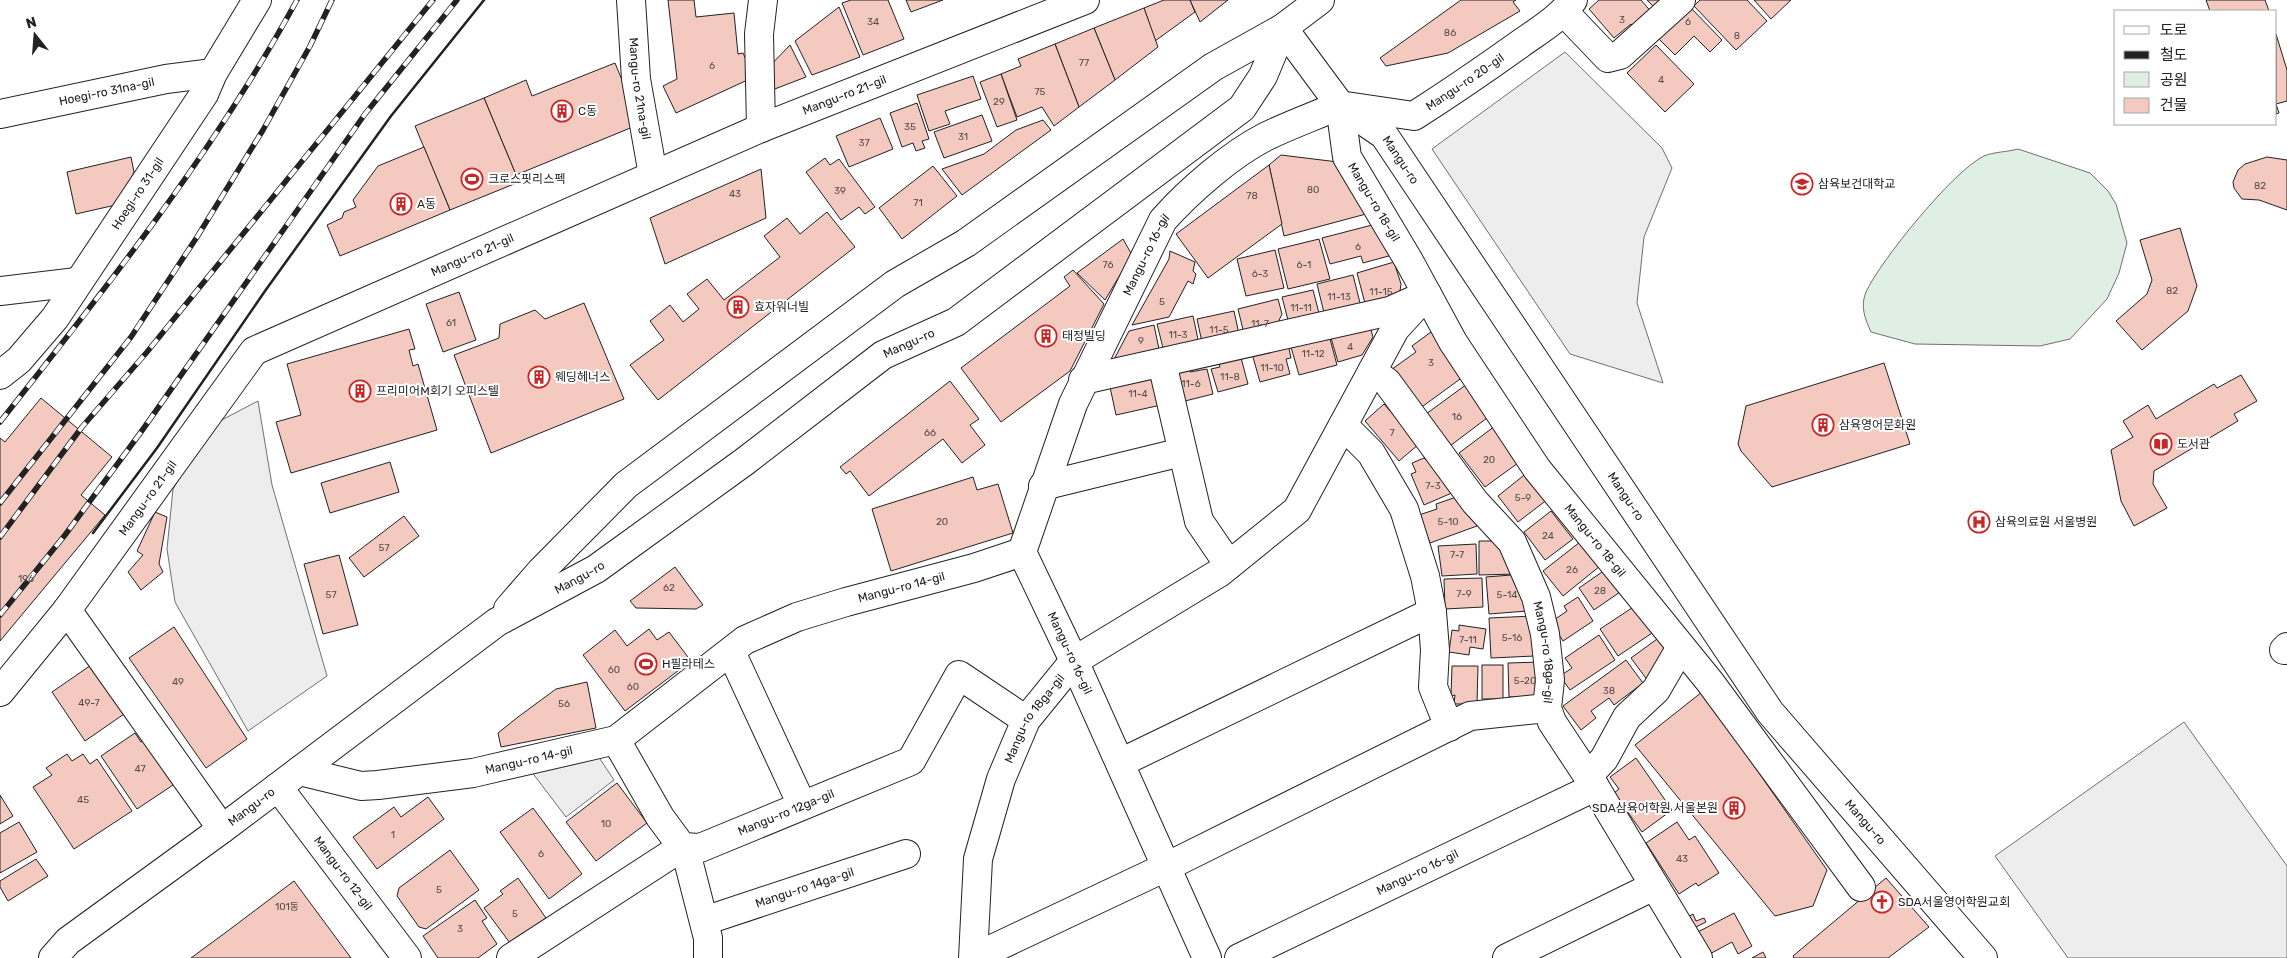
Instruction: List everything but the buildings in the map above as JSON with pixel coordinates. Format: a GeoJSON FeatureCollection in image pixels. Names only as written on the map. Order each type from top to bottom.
{"type":"FeatureCollection","features":[{"type":"Feature","properties":{"kind":"street","name":"Hoegi-ro 31-gil"},"geometry":{"type":"LineString","coordinates":[[0,375],[19,360],[49,325],[204,94],[213,73],[257,0]]}},
{"type":"Feature","properties":{"kind":"street","name":"Mangu-ro 21na-gil"},"geometry":{"type":"LineString","coordinates":[[631,0],[636,79],[653,175]]}},
{"type":"Feature","properties":{"kind":"street"},"geometry":{"type":"LineString","coordinates":[[761,128],[759,34],[763,0]]}},
{"type":"Feature","properties":{"kind":"street","name":"Mangu-ro 21-gil"},"geometry":{"type":"LineString","coordinates":[[0,692],[67,610],[254,351],[761,128],[1085,0]]}},
{"type":"Feature","properties":{"kind":"street","name":"Mangu-ro"},"geometry":{"type":"LineString","coordinates":[[497,622],[541,571],[626,485],[895,284],[966,243],[1213,67],[1283,28],[1320,0]]}},
{"type":"Feature","properties":{"kind":"street"},"geometry":{"type":"LineString","coordinates":[[1568,6],[1608,58],[1620,55],[1681,0]]}},
{"type":"Feature","properties":{"kind":"street","name":"Mangu-ro 20-gil"},"geometry":{"type":"LineString","coordinates":[[1340,105],[1414,116],[1479,74],[1568,6]]}},
{"type":"Feature","properties":{"kind":"street","name":"Mangu-ro"},"geometry":{"type":"LineString","coordinates":[[1283,28],[1340,105],[1384,135],[1770,712],[1983,958]]}},
{"type":"Feature","properties":{"kind":"street","name":"Mangu-ro"},"geometry":{"type":"LineString","coordinates":[[33,958],[60,950],[497,622],[596,569],[744,462],[883,355],[956,322],[1242,108],[1263,76],[1283,28]]}},
{"type":"Feature","properties":{"kind":"street","name":"Hoegi-ro 31na-gil"},"geometry":{"type":"LineString","coordinates":[[0,114],[166,80],[213,73]]}},
{"type":"Feature","properties":{"kind":"street","name":"Mangu-ro 18-gil"},"geometry":{"type":"LineString","coordinates":[[1340,105],[1347,157],[1453,342],[1536,469],[1710,682],[1861,887]]}},
{"type":"Feature","properties":{"kind":"street","name":"Mangu-ro 16-gil"},"geometry":{"type":"LineString","coordinates":[[1207,958],[1074,661],[1022,552],[1043,486],[1083,380],[1159,228],[1181,200],[1218,170],[1264,138],[1340,105]]}},
{"type":"Feature","properties":{"kind":"street"},"geometry":{"type":"LineString","coordinates":[[0,291],[77,282]]}},
{"type":"Feature","properties":{"kind":"street"},"geometry":{"type":"LineString","coordinates":[[1083,380],[1390,311],[1427,294]]}},
{"type":"Feature","properties":{"kind":"street","name":"Mangu-ro 18ga-gil"},"geometry":{"type":"LineString","coordinates":[[973,958],[978,859],[1001,778],[1026,720],[1074,661],[1229,565],[1297,510],[1395,330],[1427,294]]}},
{"type":"Feature","properties":{"kind":"street"},"geometry":{"type":"LineString","coordinates":[[1162,363],[1199,521],[1229,565]]}},
{"type":"Feature","properties":{"kind":"street","name":"Mangu-ro 18ga-gil"},"geometry":{"type":"LineString","coordinates":[[1372,370],[1387,382],[1475,502],[1512,542],[1536,597],[1545,634],[1550,680],[1547,708],[1470,716],[1449,727]]}},
{"type":"Feature","properties":{"kind":"street"},"geometry":{"type":"LineString","coordinates":[[978,958],[988,950],[1166,867],[1449,727],[1433,687],[1435,650],[1432,612],[1425,576],[1404,509],[1371,453],[1343,425]]}},
{"type":"Feature","properties":{"kind":"street"},"geometry":{"type":"LineString","coordinates":[[1043,486],[1182,452]]}},
{"type":"Feature","properties":{"kind":"street","name":"Mangu-ro 14-gil"},"geometry":{"type":"LineString","coordinates":[[288,779],[361,786],[378,785],[473,773],[616,740],[745,640],[797,617],[974,568],[1022,552]]}},
{"type":"Feature","properties":{"kind":"street","name":"Mangu-ro"},"geometry":{"type":"LineString","coordinates":[[67,610],[222,829]]}},
{"type":"Feature","properties":{"kind":"street"},"geometry":{"type":"LineString","coordinates":[[1120,763],[1432,612]]}},
{"type":"Feature","properties":{"kind":"street"},"geometry":{"type":"LineString","coordinates":[[1591,781],[1627,717],[1656,690],[1681,646]]}},
{"type":"Feature","properties":{"kind":"street"},"geometry":{"type":"LineString","coordinates":[[731,652],[802,806]]}},
{"type":"Feature","properties":{"kind":"street","name":"Mangu-ro 12ga-gil"},"geometry":{"type":"LineString","coordinates":[[511,958],[539,949],[682,847],[700,848],[911,761],[959,674],[1026,720]]}},
{"type":"Feature","properties":{"kind":"street"},"geometry":{"type":"LineString","coordinates":[[1547,708],[1552,722],[1591,781],[1698,958]]}},
{"type":"Feature","properties":{"kind":"street"},"geometry":{"type":"LineString","coordinates":[[616,740],[660,816],[682,847],[689,864],[708,938],[708,958]]}},
{"type":"Feature","properties":{"kind":"street","name":"Mangu-ro 12-gil"},"geometry":{"type":"LineString","coordinates":[[288,779],[407,958]]}},
{"type":"Feature","properties":{"kind":"street","name":"Mangu-ro 16-gil"},"geometry":{"type":"LineString","coordinates":[[1239,958],[1591,781]]}},
{"type":"Feature","properties":{"kind":"street","name":"Mangu-ro 14ga-gil"},"geometry":{"type":"LineString","coordinates":[[704,921],[906,854]]}},
{"type":"Feature","properties":{"kind":"street"},"geometry":{"type":"LineString","coordinates":[[1507,958],[1654,886]]}},
{"type":"Feature","properties":{"kind":"green space"},"geometry":{"type":"Polygon","coordinates":[[[2018,149],[2090,173],[2108,191],[2116,204],[2127,243],[2119,273],[2107,299],[2070,339],[2040,346],[1915,344],[1871,332],[1864,312],[1864,297],[1874,278],[1902,239],[1937,197],[1971,165],[1984,156],[2018,149]]]}},
{"type":"Feature","properties":{"kind":"shaded area"},"geometry":{"type":"Polygon","coordinates":[[[1565,52],[1662,148],[1672,168],[1644,237],[1637,303],[1663,383],[1570,354],[1432,149],[1565,52]]]}},
{"type":"Feature","properties":{"kind":"shaded area"},"geometry":{"type":"Polygon","coordinates":[[[258,401],[272,485],[327,676],[248,731],[175,602],[167,549],[173,489],[198,445],[214,424],[258,401]]]}},
{"type":"Feature","properties":{"kind":"shaded area"},"geometry":{"type":"Polygon","coordinates":[[[2184,722],[2287,866],[2287,958],[2068,958],[1995,856],[2184,722]]]}},
{"type":"Feature","properties":{"kind":"shaded area"},"geometry":{"type":"Polygon","coordinates":[[[598,756],[614,780],[566,817],[531,771],[598,756]]]}},
{"type":"Feature","properties":{"kind":"railway"},"geometry":{"type":"LineString","coordinates":[[0,422],[119,269],[195,165],[231,111],[297,0]]}},
{"type":"Feature","properties":{"kind":"railway"},"geometry":{"type":"LineString","coordinates":[[0,503],[131,337],[197,237],[263,130],[310,46],[332,0]]}},
{"type":"Feature","properties":{"kind":"railway"},"geometry":{"type":"LineString","coordinates":[[0,537],[82,427],[147,352],[433,0]]}},
{"type":"Feature","properties":{"kind":"railway"},"geometry":{"type":"LineString","coordinates":[[0,615],[65,535],[141,432],[365,114],[457,0]]}},
{"type":"Feature","properties":{"kind":"wall"},"geometry":{"type":"LineString","coordinates":[[93,533],[157,448],[265,291],[391,116],[484,0]]}},
{"type":"Feature","properties":{"kind":"place","name":"C동"},"geometry":{"type":"Point","coordinates":[562,111]}},
{"type":"Feature","properties":{"kind":"place","name":"크로스핏리스펙"},"geometry":{"type":"Point","coordinates":[472,179]}},
{"type":"Feature","properties":{"kind":"place","name":"삼육보건대학교"},"geometry":{"type":"Point","coordinates":[1802,184]}},
{"type":"Feature","properties":{"kind":"place","name":"A동"},"geometry":{"type":"Point","coordinates":[401,204]}},
{"type":"Feature","properties":{"kind":"place","name":"효자워너빌"},"geometry":{"type":"Point","coordinates":[738,307]}},
{"type":"Feature","properties":{"kind":"place","name":"태정빌딩"},"geometry":{"type":"Point","coordinates":[1046,336]}},
{"type":"Feature","properties":{"kind":"place","name":"웨딩헤너스"},"geometry":{"type":"Point","coordinates":[539,377]}},
{"type":"Feature","properties":{"kind":"place","name":"프리미어M회기 오피스텔"},"geometry":{"type":"Point","coordinates":[360,391]}},
{"type":"Feature","properties":{"kind":"place","name":"삼육영어문화원"},"geometry":{"type":"Point","coordinates":[1823,425]}},
{"type":"Feature","properties":{"kind":"place","name":"도서관"},"geometry":{"type":"Point","coordinates":[2161,444]}},
{"type":"Feature","properties":{"kind":"place","name":"삼육의료원 서울병원"},"geometry":{"type":"Point","coordinates":[1979,522]}},
{"type":"Feature","properties":{"kind":"place","name":"H필라테스"},"geometry":{"type":"Point","coordinates":[646,664]}},
{"type":"Feature","properties":{"kind":"place","name":"SDA삼육어학원 서울본원"},"geometry":{"type":"Point","coordinates":[1734,808]}},
{"type":"Feature","properties":{"kind":"place","name":"SDA서울영어학원교회"},"geometry":{"type":"Point","coordinates":[1882,902]}}]}
